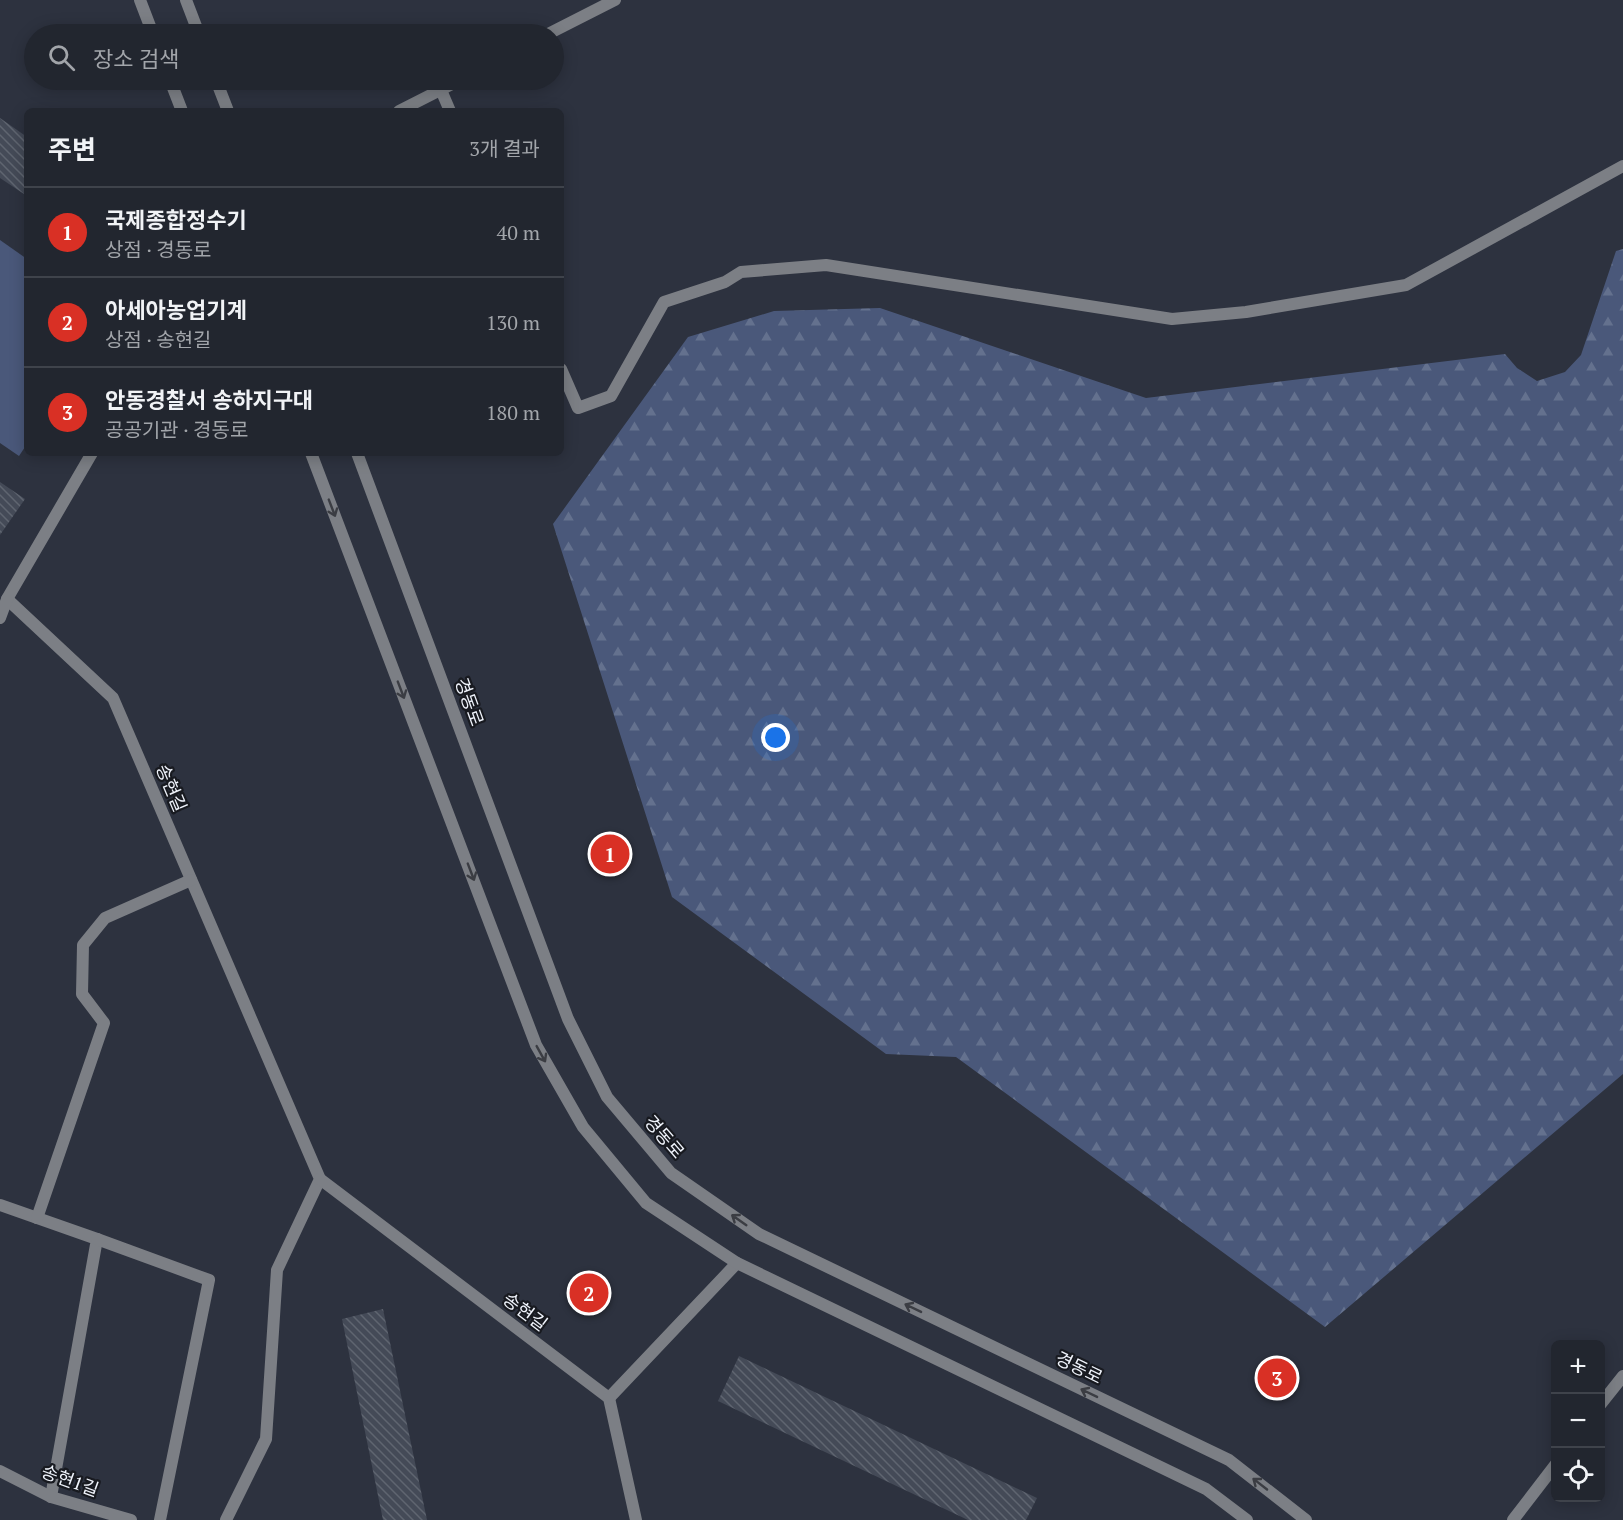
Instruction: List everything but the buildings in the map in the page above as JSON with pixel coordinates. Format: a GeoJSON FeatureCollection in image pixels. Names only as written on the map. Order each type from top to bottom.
{"type":"FeatureCollection","features":[{"type":"Feature","properties":{"kind":"street"},"geometry":{"type":"LineString","coordinates":[[140,0],[149,24]]}},
{"type":"Feature","properties":{"kind":"street"},"geometry":{"type":"LineString","coordinates":[[186,0],[195,24]]}},
{"type":"Feature","properties":{"kind":"street"},"geometry":{"type":"LineString","coordinates":[[564,26],[615,0]]}},
{"type":"Feature","properties":{"kind":"street"},"geometry":{"type":"LineString","coordinates":[[174,90],[181,108]]}},
{"type":"Feature","properties":{"kind":"street"},"geometry":{"type":"LineString","coordinates":[[220,90],[227,108]]}},
{"type":"Feature","properties":{"kind":"street"},"geometry":{"type":"LineString","coordinates":[[405,108],[441,90],[449,108]]}},
{"type":"Feature","properties":{"kind":"street"},"geometry":{"type":"LineString","coordinates":[[564,376],[578,408],[611,396],[664,302],[725,282],[741,272],[826,265],[1172,319],[1246,312],[1406,285],[1623,166]]}},
{"type":"Feature","properties":{"kind":"street"},"geometry":{"type":"LineString","coordinates":[[0,618],[8,599],[90,456]]}},
{"type":"Feature","properties":{"kind":"street"},"geometry":{"type":"LineString","coordinates":[[312,456],[536,1045],[583,1127],[646,1203],[737,1263],[1206,1489],[1247,1520]]}},
{"type":"Feature","properties":{"kind":"street","name":"경동로"},"geometry":{"type":"LineString","coordinates":[[358,456],[568,1019],[607,1097],[671,1173],[759,1234],[1229,1460],[1306,1520]]}},
{"type":"Feature","properties":{"kind":"street","name":"송현길"},"geometry":{"type":"LineString","coordinates":[[8,599],[113,698],[320,1179],[609,1398]]}},
{"type":"Feature","properties":{"kind":"street"},"geometry":{"type":"LineString","coordinates":[[37,1218],[104,1023],[82,994],[83,945],[105,918],[191,880]]}},
{"type":"Feature","properties":{"kind":"street"},"geometry":{"type":"LineString","coordinates":[[226,1520],[266,1439],[277,1270],[320,1179]]}},
{"type":"Feature","properties":{"kind":"street"},"geometry":{"type":"LineString","coordinates":[[0,1205],[209,1280],[160,1520]]}},
{"type":"Feature","properties":{"kind":"street"},"geometry":{"type":"LineString","coordinates":[[51,1497],[97,1239]]}},
{"type":"Feature","properties":{"kind":"street"},"geometry":{"type":"LineString","coordinates":[[636,1520],[609,1398],[737,1263]]}},
{"type":"Feature","properties":{"kind":"street"},"geometry":{"type":"LineString","coordinates":[[1605,1399],[1623,1376]]}},
{"type":"Feature","properties":{"kind":"street","name":"송현1길"},"geometry":{"type":"LineString","coordinates":[[0,1471],[51,1497],[131,1520]]}},
{"type":"Feature","properties":{"kind":"street"},"geometry":{"type":"LineString","coordinates":[[1513,1520],[1551,1471]]}},
{"type":"Feature","properties":{"kind":"green space"},"geometry":{"type":"Polygon","coordinates":[[[0,240],[24,257],[24,448],[19,456],[0,443],[0,240]]]}},
{"type":"Feature","properties":{"kind":"green space"},"geometry":{"type":"Polygon","coordinates":[[[1623,249],[1623,1074],[1325,1327],[956,1057],[886,1054],[672,897],[553,524],[688,337],[774,311],[880,308],[1146,398],[1505,354],[1517,368],[1537,381],[1565,372],[1581,355],[1616,251],[1623,249]]]}},
{"type":"Feature","properties":{"kind":"place","name":"국제종합정수기"},"geometry":{"type":"Point","coordinates":[610,854]}},
{"type":"Feature","properties":{"kind":"place","name":"아세아농업기계"},"geometry":{"type":"Point","coordinates":[589,1293]}},
{"type":"Feature","properties":{"kind":"place","name":"안동경찰서 송하지구대"},"geometry":{"type":"Point","coordinates":[1277,1378]}}]}
